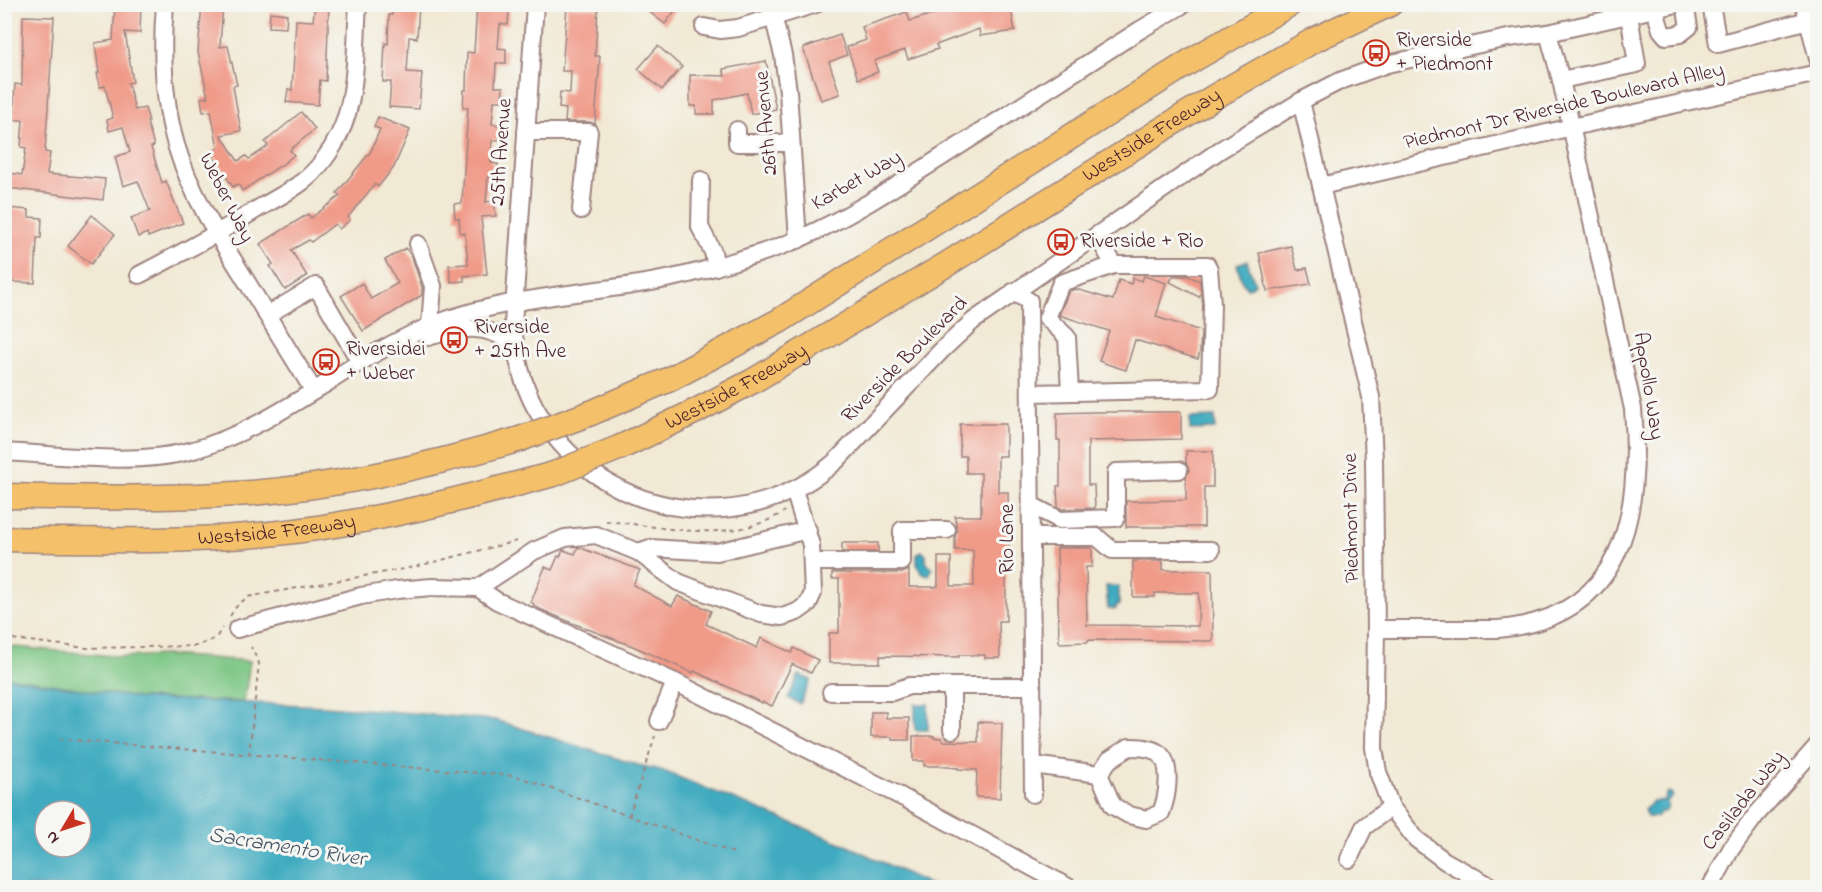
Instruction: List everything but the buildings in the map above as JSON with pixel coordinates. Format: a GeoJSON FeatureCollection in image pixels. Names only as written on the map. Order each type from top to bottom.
{"type":"FeatureCollection","features":[{"type":"Feature","properties":{"kind":"highway","name":"Westside Freeway"},"geometry":{"type":"LineString","coordinates":[[4,496],[151,499],[254,493],[356,479],[457,457],[520,439],[591,413],[670,379],[779,321],[1194,59],[1290,4]]}},
{"type":"Feature","properties":{"kind":"highway","name":"Westside Freeway"},"geometry":{"type":"LineString","coordinates":[[4,539],[138,541],[265,534],[308,529],[340,525],[459,500],[554,474],[621,447],[753,381],[947,264],[1214,96],[1316,39],[1390,4]]}},
{"type":"Feature","properties":{"kind":"street","name":"Weber Way"},"geometry":{"type":"LineString","coordinates":[[165,4],[162,59],[166,99],[181,161],[195,194],[217,234],[314,391]]}},
{"type":"Feature","properties":{"kind":"street"},"geometry":{"type":"LineString","coordinates":[[140,275],[217,234],[304,181],[330,150],[339,134],[352,90],[358,4]]}},
{"type":"Feature","properties":{"kind":"street","name":"25th Avenue"},"geometry":{"type":"LineString","coordinates":[[514,303],[535,4]]}},
{"type":"Feature","properties":{"kind":"street"},"geometry":{"type":"LineString","coordinates":[[704,27],[720,30],[738,28],[772,10],[816,4]]}},
{"type":"Feature","properties":{"kind":"street","name":"Karbet Way"},"geometry":{"type":"LineString","coordinates":[[514,303],[666,279],[716,267],[798,240],[865,205],[1184,4]]}},
{"type":"Feature","properties":{"kind":"street","name":"Riverside Boulevard"},"geometry":{"type":"LineString","coordinates":[[514,303],[515,345],[532,401],[560,443],[603,480],[620,490],[663,505],[700,510],[749,505],[808,482],[831,465],[958,333],[1013,292],[1220,150],[1301,101],[1340,81],[1387,64],[1508,38],[1548,33],[1677,4]]}},
{"type":"Feature","properties":{"kind":"street"},"geometry":{"type":"LineString","coordinates":[[1655,10],[1661,30],[1666,36],[1680,34],[1689,27],[1685,4]]}},
{"type":"Feature","properties":{"kind":"street"},"geometry":{"type":"LineString","coordinates":[[1711,4],[1718,44],[1806,12],[1818,59]]}},
{"type":"Feature","properties":{"kind":"street","name":"26th Avenue"},"geometry":{"type":"LineString","coordinates":[[772,10],[783,55],[792,143],[798,240]]}},
{"type":"Feature","properties":{"kind":"street"},"geometry":{"type":"LineString","coordinates":[[1561,80],[1638,64],[1629,15]]}},
{"type":"Feature","properties":{"kind":"street","name":"Appollo Way"},"geometry":{"type":"LineString","coordinates":[[1376,629],[1498,629],[1539,622],[1563,611],[1588,592],[1608,569],[1621,544],[1631,510],[1636,473],[1633,409],[1572,127],[1548,33]]}},
{"type":"Feature","properties":{"kind":"street","name":"Piedmont Dr Riverside Boulevard Alley"},"geometry":{"type":"LineString","coordinates":[[1321,186],[1572,127],[1818,73]]}},
{"type":"Feature","properties":{"kind":"street","name":"Piedmont Drive"},"geometry":{"type":"LineString","coordinates":[[1301,101],[1371,397],[1376,629],[1374,748],[1378,772],[1391,807],[1409,831],[1431,852],[1494,888]]}},
{"type":"Feature","properties":{"kind":"street"},"geometry":{"type":"LineString","coordinates":[[737,130],[737,142],[792,143]]}},
{"type":"Feature","properties":{"kind":"street"},"geometry":{"type":"LineString","coordinates":[[526,132],[589,132],[581,210]]}},
{"type":"Feature","properties":{"kind":"street"},"geometry":{"type":"LineString","coordinates":[[701,180],[700,227],[713,252],[716,267]]}},
{"type":"Feature","properties":{"kind":"street"},"geometry":{"type":"LineString","coordinates":[[1097,235],[1114,265]]}},
{"type":"Feature","properties":{"kind":"street"},"geometry":{"type":"LineString","coordinates":[[418,244],[433,286],[430,326]]}},
{"type":"Feature","properties":{"kind":"street"},"geometry":{"type":"LineString","coordinates":[[1030,393],[1210,390],[1212,304],[1207,266],[1114,265],[1061,284],[1047,318]]}},
{"type":"Feature","properties":{"kind":"street"},"geometry":{"type":"LineString","coordinates":[[267,315],[316,286],[360,362]]}},
{"type":"Feature","properties":{"kind":"street","name":"Rio Lane"},"geometry":{"type":"LineString","coordinates":[[1013,292],[1029,302],[1030,320],[1034,794]]}},
{"type":"Feature","properties":{"kind":"street"},"geometry":{"type":"LineString","coordinates":[[4,452],[108,458],[176,454],[200,448],[238,433],[314,391],[401,338],[476,310],[514,303]]}},
{"type":"Feature","properties":{"kind":"street"},"geometry":{"type":"LineString","coordinates":[[1030,320],[1047,318]]}},
{"type":"Feature","properties":{"kind":"street"},"geometry":{"type":"LineString","coordinates":[[1047,318],[1067,337],[1070,392]]}},
{"type":"Feature","properties":{"kind":"street"},"geometry":{"type":"LineString","coordinates":[[401,338],[418,340],[455,330],[478,328],[500,334],[515,345]]}},
{"type":"Feature","properties":{"kind":"street"},"geometry":{"type":"LineString","coordinates":[[1031,505],[1060,520],[1116,518],[1116,472],[1179,470]]}},
{"type":"Feature","properties":{"kind":"street"},"geometry":{"type":"LineString","coordinates":[[478,588],[534,551],[565,538],[596,535],[638,552],[678,582],[760,614],[782,617],[797,612],[808,604],[813,593],[813,562],[808,530],[794,489]]}},
{"type":"Feature","properties":{"kind":"street"},"geometry":{"type":"LineString","coordinates":[[638,552],[650,548],[717,552],[808,530]]}},
{"type":"Feature","properties":{"kind":"street"},"geometry":{"type":"LineString","coordinates":[[813,562],[902,562],[902,530],[947,530]]}},
{"type":"Feature","properties":{"kind":"street"},"geometry":{"type":"LineString","coordinates":[[1031,537],[1097,537],[1112,550],[1210,550]]}},
{"type":"Feature","properties":{"kind":"street"},"geometry":{"type":"LineString","coordinates":[[229,624],[397,590],[432,587],[478,588],[497,601],[675,682],[902,797],[1070,888]]}},
{"type":"Feature","properties":{"kind":"street"},"geometry":{"type":"LineString","coordinates":[[657,728],[675,682]]}},
{"type":"Feature","properties":{"kind":"street"},"geometry":{"type":"LineString","coordinates":[[831,692],[892,692],[909,686],[1032,686]]}},
{"type":"Feature","properties":{"kind":"street"},"geometry":{"type":"LineString","coordinates":[[952,686],[952,730]]}},
{"type":"Feature","properties":{"kind":"street","name":"Casilada Way"},"geometry":{"type":"LineString","coordinates":[[1710,888],[1731,849],[1756,815],[1818,745]]}},
{"type":"Feature","properties":{"kind":"street"},"geometry":{"type":"LineString","coordinates":[[1129,747],[1148,748],[1159,753],[1167,765],[1167,798],[1161,813],[1146,819],[1129,815],[1113,806],[1099,774],[1109,760],[1129,747]]}},
{"type":"Feature","properties":{"kind":"street"},"geometry":{"type":"LineString","coordinates":[[1033,765],[1099,774]]}},
{"type":"Feature","properties":{"kind":"street"},"geometry":{"type":"LineString","coordinates":[[1349,859],[1364,827],[1391,807]]}},
{"type":"Feature","properties":{"kind":"path"},"geometry":{"type":"LineString","coordinates":[[606,521],[708,532],[756,524],[785,511]]}},
{"type":"Feature","properties":{"kind":"path"},"geometry":{"type":"LineString","coordinates":[[4,638],[86,648],[196,646],[216,638],[229,624],[236,607],[247,597],[414,567],[528,538]]}},
{"type":"Feature","properties":{"kind":"path"},"geometry":{"type":"LineString","coordinates":[[249,755],[259,663],[251,647]]}},
{"type":"Feature","properties":{"kind":"path"},"geometry":{"type":"LineString","coordinates":[[629,816],[657,728]]}},
{"type":"Feature","properties":{"kind":"path"},"geometry":{"type":"LineString","coordinates":[[59,739],[516,776],[734,853]]}},
{"type":"Feature","properties":{"kind":"green space"},"geometry":{"type":"Polygon","coordinates":[[[4,646],[123,657],[166,655],[250,661],[244,702],[138,698],[5,677],[4,646]]]}},
{"type":"Feature","properties":{"kind":"water"},"geometry":{"type":"Polygon","coordinates":[[[1247,261],[1255,283],[1252,287],[1247,288],[1242,282],[1237,264],[1247,261]]]}},
{"type":"Feature","properties":{"kind":"water"},"geometry":{"type":"Polygon","coordinates":[[[1215,417],[1215,429],[1190,430],[1190,418],[1215,417]]]}},
{"type":"Feature","properties":{"kind":"water"},"geometry":{"type":"Polygon","coordinates":[[[922,551],[926,554],[926,562],[933,568],[929,575],[921,573],[917,564],[917,554],[922,551]]]}},
{"type":"Feature","properties":{"kind":"water"},"geometry":{"type":"Polygon","coordinates":[[[1106,586],[1119,586],[1119,605],[1116,605],[1116,609],[1108,609],[1106,586]]]}},
{"type":"Feature","properties":{"kind":"water"},"geometry":{"type":"Polygon","coordinates":[[[799,675],[811,680],[800,704],[788,698],[799,675]]]}},
{"type":"Feature","properties":{"kind":"water","name":"Sacramento River"},"geometry":{"type":"Polygon","coordinates":[[[5,677],[138,698],[326,706],[495,720],[638,765],[661,770],[844,844],[935,887],[5,887],[5,677]]]}},
{"type":"Feature","properties":{"kind":"water"},"geometry":{"type":"Polygon","coordinates":[[[915,704],[928,704],[928,730],[915,730],[915,704]]]}},
{"type":"Feature","properties":{"kind":"water"},"geometry":{"type":"Polygon","coordinates":[[[1667,792],[1673,796],[1666,802],[1669,807],[1665,812],[1660,812],[1657,817],[1647,817],[1644,810],[1653,802],[1664,800],[1667,792]]]}},
{"type":"Feature","properties":{"kind":"place","name":"Riverside + Piedmont"},"geometry":{"type":"Point","coordinates":[1376,53]}},
{"type":"Feature","properties":{"kind":"place","name":"Riverside + Rio"},"geometry":{"type":"Point","coordinates":[1061,242]}},
{"type":"Feature","properties":{"kind":"place","name":"Riverside + 25th Ave"},"geometry":{"type":"Point","coordinates":[454,340]}},
{"type":"Feature","properties":{"kind":"place","name":"Riversidei + Weber"},"geometry":{"type":"Point","coordinates":[326,362]}}]}
